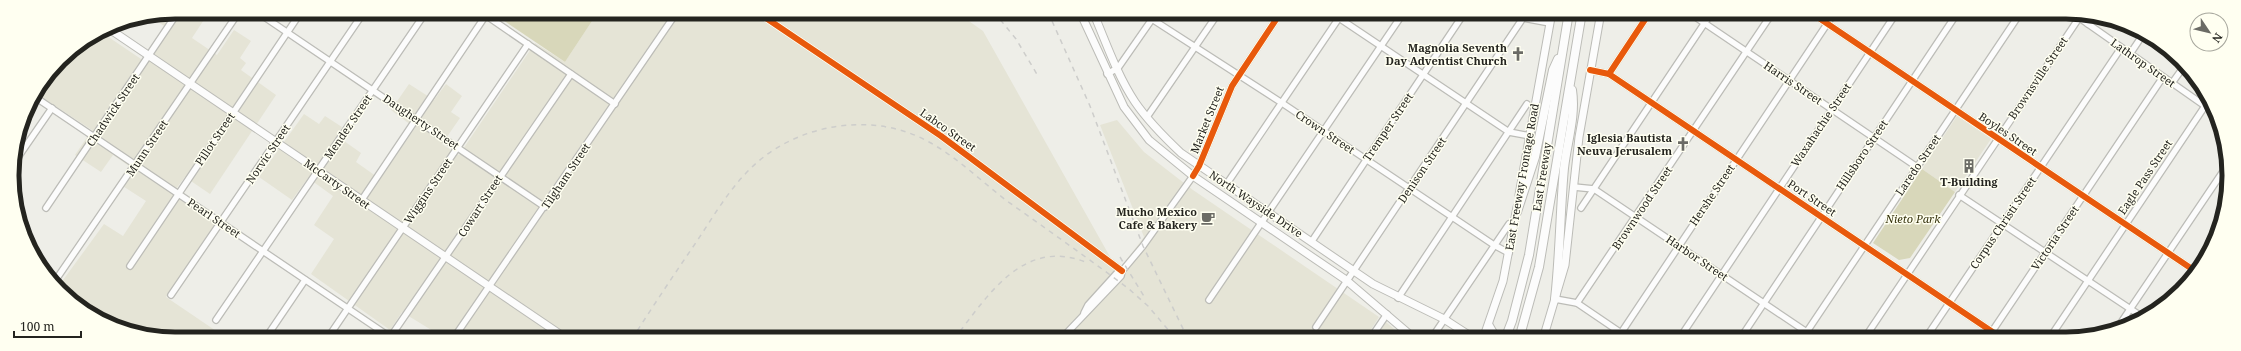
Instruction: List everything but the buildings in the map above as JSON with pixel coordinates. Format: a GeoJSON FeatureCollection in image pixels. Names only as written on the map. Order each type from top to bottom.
{"type":"FeatureCollection","features":[{"type":"Feature","properties":{"kind":"highway","name":"East Freeway"},"geometry":{"type":"LineString","coordinates":[[1508,332],[1529,255],[1568,19]]}},
{"type":"Feature","properties":{"kind":"highway","name":"East Freeway"},"geometry":{"type":"LineString","coordinates":[[1522,332],[1538,267],[1581,19]]}},
{"type":"Feature","properties":{"kind":"highway"},"geometry":{"type":"LineString","coordinates":[[1580,29],[1585,19]]}},
{"type":"Feature","properties":{"kind":"highway"},"geometry":{"type":"LineString","coordinates":[[1516,212],[1535,157],[1553,70],[1563,49]]}},
{"type":"Feature","properties":{"kind":"highway"},"geometry":{"type":"LineString","coordinates":[[1555,299],[1560,253],[1564,168],[1574,104],[1571,84]]}},
{"type":"Feature","properties":{"kind":"main road","name":"North Wayside Drive"},"geometry":{"type":"LineString","coordinates":[[1083,19],[1124,107],[1149,140],[1193,176],[1260,223],[1346,280],[1407,332]]}},
{"type":"Feature","properties":{"kind":"main road","name":"North Wayside Drive"},"geometry":{"type":"LineString","coordinates":[[1096,19],[1127,88],[1146,117],[1161,135],[1199,166],[1226,185],[1312,241],[1373,284],[1398,298],[1444,319],[1465,332]]}},
{"type":"Feature","properties":{"kind":"main road","name":"East Freeway Frontage Road"},"geometry":{"type":"LineString","coordinates":[[1486,332],[1503,281],[1509,253],[1551,19]]}},
{"type":"Feature","properties":{"kind":"main road"},"geometry":{"type":"LineString","coordinates":[[1545,332],[1565,265],[1579,137],[1600,19]]}},
{"type":"Feature","properties":{"kind":"main road","name":"McCarty Street"},"geometry":{"type":"LineString","coordinates":[[114,32],[275,142],[319,170],[361,201],[557,332]]}},
{"type":"Feature","properties":{"kind":"main road"},"geometry":{"type":"LineString","coordinates":[[1478,332],[1488,325],[1492,332]]}},
{"type":"Feature","properties":{"kind":"main road"},"geometry":{"type":"LineString","coordinates":[[1456,326],[1473,332]]}},
{"type":"Feature","properties":{"kind":"street","name":"Chadwick Street"},"geometry":{"type":"LineString","coordinates":[[46,208],[173,19]]}},
{"type":"Feature","properties":{"kind":"street","name":"Munn Street"},"geometry":{"type":"LineString","coordinates":[[57,278],[234,19]]}},
{"type":"Feature","properties":{"kind":"street","name":"Daugherty Street"},"geometry":{"type":"LineString","coordinates":[[267,19],[544,206]]}},
{"type":"Feature","properties":{"kind":"street","name":"Pillot Street"},"geometry":{"type":"LineString","coordinates":[[130,266],[297,19]]}},
{"type":"Feature","properties":{"kind":"street","name":"Norvic Street"},"geometry":{"type":"LineString","coordinates":[[171,295],[359,19]]}},
{"type":"Feature","properties":{"kind":"street","name":"Mendez Street"},"geometry":{"type":"LineString","coordinates":[[216,320],[421,19]]}},
{"type":"Feature","properties":{"kind":"street"},"geometry":{"type":"LineString","coordinates":[[361,201],[481,19]]}},
{"type":"Feature","properties":{"kind":"street"},"geometry":{"type":"LineString","coordinates":[[491,19],[615,104]]}},
{"type":"Feature","properties":{"kind":"street","name":"Tilgham Street"},"geometry":{"type":"LineString","coordinates":[[458,332],[672,19]]}},
{"type":"Feature","properties":{"kind":"street","name":"Labco Street"},"geometry":{"type":"LineString","coordinates":[[767,19],[941,136],[1122,271]]}},
{"type":"Feature","properties":{"kind":"street"},"geometry":{"type":"LineString","coordinates":[[1146,117],[1214,19]]}},
{"type":"Feature","properties":{"kind":"street","name":"Market Street"},"geometry":{"type":"LineString","coordinates":[[1067,332],[1084,313],[1088,305],[1117,273],[1122,271],[1144,246],[1193,176],[1199,166],[1225,99],[1276,19]]}},
{"type":"Feature","properties":{"kind":"street"},"geometry":{"type":"LineString","coordinates":[[1226,185],[1338,19]]}},
{"type":"Feature","properties":{"kind":"street"},"geometry":{"type":"LineString","coordinates":[[1340,19],[1509,132],[1530,136]]}},
{"type":"Feature","properties":{"kind":"street"},"geometry":{"type":"LineString","coordinates":[[1208,300],[1399,19]]}},
{"type":"Feature","properties":{"kind":"street","name":"Tremper Street"},"geometry":{"type":"LineString","coordinates":[[1312,241],[1460,19]]}},
{"type":"Feature","properties":{"kind":"street","name":"Denison Street"},"geometry":{"type":"LineString","coordinates":[[1316,327],[1346,280],[1409,189],[1522,19]]}},
{"type":"Feature","properties":{"kind":"street"},"geometry":{"type":"LineString","coordinates":[[1538,19],[1550,23]]}},
{"type":"Feature","properties":{"kind":"street"},"geometry":{"type":"LineString","coordinates":[[1590,70],[1609,74],[1645,19]]}},
{"type":"Feature","properties":{"kind":"street","name":"Harris Street"},"geometry":{"type":"LineString","coordinates":[[1698,19],[1917,167]]}},
{"type":"Feature","properties":{"kind":"street"},"geometry":{"type":"LineString","coordinates":[[1581,208],[1708,19]]}},
{"type":"Feature","properties":{"kind":"street","name":"Brownwood Street"},"geometry":{"type":"LineString","coordinates":[[1577,303],[1769,19]]}},
{"type":"Feature","properties":{"kind":"street","name":"Boyles Street"},"geometry":{"type":"LineString","coordinates":[[1820,19],[2192,269]]}},
{"type":"Feature","properties":{"kind":"street","name":"Hershe Street"},"geometry":{"type":"LineString","coordinates":[[1621,332],[1830,19]]}},
{"type":"Feature","properties":{"kind":"street","name":"Waxahachie Street"},"geometry":{"type":"LineString","coordinates":[[1684,332],[1892,19]]}},
{"type":"Feature","properties":{"kind":"street","name":"Hillsboro Street"},"geometry":{"type":"LineString","coordinates":[[1745,332],[1953,19]]}},
{"type":"Feature","properties":{"kind":"street","name":"Laredo Street"},"geometry":{"type":"LineString","coordinates":[[1806,332],[2016,19]]}},
{"type":"Feature","properties":{"kind":"street","name":"Brownsville Street"},"geometry":{"type":"LineString","coordinates":[[1869,332],[1997,138],[2078,19]]}},
{"type":"Feature","properties":{"kind":"street"},"geometry":{"type":"LineString","coordinates":[[1108,74],[1118,68],[1152,20]]}},
{"type":"Feature","properties":{"kind":"street","name":"Crown Street"},"geometry":{"type":"LineString","coordinates":[[1152,20],[1282,103],[1409,189],[1494,245],[1509,253]]}},
{"type":"Feature","properties":{"kind":"street","name":"Lathrop Street"},"geometry":{"type":"LineString","coordinates":[[2081,20],[2205,106]]}},
{"type":"Feature","properties":{"kind":"street"},"geometry":{"type":"LineString","coordinates":[[2130,54],[2141,38]]}},
{"type":"Feature","properties":{"kind":"street","name":"Wiggins Street"},"geometry":{"type":"LineString","coordinates":[[333,332],[528,44]]}},
{"type":"Feature","properties":{"kind":"street","name":"Corpus Christi Street"},"geometry":{"type":"LineString","coordinates":[[1930,332],[2121,48]]}},
{"type":"Feature","properties":{"kind":"street"},"geometry":{"type":"LineString","coordinates":[[2172,83],[2181,70]]}},
{"type":"Feature","properties":{"kind":"street","name":"Cowart Street"},"geometry":{"type":"LineString","coordinates":[[395,332],[500,176],[571,74]]}},
{"type":"Feature","properties":{"kind":"street","name":"Port Street"},"geometry":{"type":"LineString","coordinates":[[1609,74],[1992,331]]}},
{"type":"Feature","properties":{"kind":"street","name":"Victoria Street"},"geometry":{"type":"LineString","coordinates":[[1992,331],[2163,77]]}},
{"type":"Feature","properties":{"kind":"street","name":"Pearl Street"},"geometry":{"type":"LineString","coordinates":[[39,99],[382,332]]}},
{"type":"Feature","properties":{"kind":"street"},"geometry":{"type":"LineString","coordinates":[[1398,298],[1527,104]]}},
{"type":"Feature","properties":{"kind":"street","name":"Eagle Pass Street"},"geometry":{"type":"LineString","coordinates":[[2054,332],[2205,106]]}},
{"type":"Feature","properties":{"kind":"street"},"geometry":{"type":"LineString","coordinates":[[20,154],[52,108]]}},
{"type":"Feature","properties":{"kind":"street"},"geometry":{"type":"LineString","coordinates":[[2122,321],[2222,173]]}},
{"type":"Feature","properties":{"kind":"street"},"geometry":{"type":"LineString","coordinates":[[1574,187],[1594,188]]}},
{"type":"Feature","properties":{"kind":"street","name":"Harbor Street"},"geometry":{"type":"LineString","coordinates":[[1594,188],[1806,332]]}},
{"type":"Feature","properties":{"kind":"street"},"geometry":{"type":"LineString","coordinates":[[1959,195],[2138,314]]}},
{"type":"Feature","properties":{"kind":"street"},"geometry":{"type":"LineString","coordinates":[[1436,332],[1509,224]]}},
{"type":"Feature","properties":{"kind":"street"},"geometry":{"type":"LineString","coordinates":[[270,332],[305,280]]}},
{"type":"Feature","properties":{"kind":"street"},"geometry":{"type":"LineString","coordinates":[[1555,299],[1577,303],[1621,332]]}},
{"type":"Feature","properties":{"kind":"street"},"geometry":{"type":"LineString","coordinates":[[1375,332],[1387,314]]}},
{"type":"Feature","properties":{"kind":"shaded area"},"geometry":{"type":"Polygon","coordinates":[[[204,19],[192,38],[217,55],[234,30],[251,41],[240,58],[246,63],[241,70],[276,95],[210,194],[185,177],[172,194],[215,224],[166,297],[218,332],[165,332],[125,324],[106,316],[89,306],[80,300],[61,282],[104,224],[123,236],[146,201],[118,183],[129,166],[113,155],[101,172],[75,155],[92,130],[40,96],[51,80],[72,58],[97,40],[106,35],[141,59],[142,62],[164,26],[155,20],[204,19]]]}},
{"type":"Feature","properties":{"kind":"shaded area"},"geometry":{"type":"Polygon","coordinates":[[[593,19],[966,19],[983,31],[1118,271],[1144,237],[1100,125],[1117,120],[1144,152],[1193,190],[1379,317],[1369,332],[435,332],[402,312],[390,330],[311,274],[334,239],[314,225],[333,196],[308,178],[292,200],[259,177],[304,114],[319,124],[325,116],[342,127],[337,136],[361,153],[356,162],[380,179],[415,128],[391,110],[409,84],[434,100],[446,84],[462,96],[451,112],[460,118],[442,144],[459,155],[535,43],[565,62],[593,19]]]}},
{"type":"Feature","properties":{"kind":"shaded area"},"geometry":{"type":"Polygon","coordinates":[[[1957,116],[1991,139],[1955,192],[1922,169],[1957,116]]]}},
{"type":"Feature","properties":{"kind":"shaded area"},"geometry":{"type":"Polygon","coordinates":[[[1386,322],[1398,332],[1380,332],[1386,322]]]}},
{"type":"Feature","properties":{"kind":"green space"},"geometry":{"type":"Polygon","coordinates":[[[501,19],[593,19],[565,62],[501,19]]]}},
{"type":"Feature","properties":{"kind":"green space","name":"Nieto Park"},"geometry":{"type":"Polygon","coordinates":[[[1922,169],[1955,192],[1910,258],[1899,260],[1873,243],[1922,169]]]}},
{"type":"Feature","properties":{"kind":"railway"},"geometry":{"type":"LineString","coordinates":[[1000,19],[1016,39],[1038,76]]}},
{"type":"Feature","properties":{"kind":"railway"},"geometry":{"type":"LineString","coordinates":[[1051,19],[1090,106],[1143,246],[1185,332]]}},
{"type":"Feature","properties":{"kind":"railway"},"geometry":{"type":"LineString","coordinates":[[637,332],[721,204],[749,170],[767,154],[788,142],[811,132],[834,127],[859,125],[883,126],[907,132],[940,148],[1007,201],[1129,289],[1148,306],[1170,332]]}},
{"type":"Feature","properties":{"kind":"railway"},"geometry":{"type":"LineString","coordinates":[[959,332],[994,289],[1009,275],[1026,264],[1044,257],[1065,257],[1088,263]]}},
{"type":"Feature","properties":{"kind":"railway"},"geometry":{"type":"LineString","coordinates":[[1120,257],[1145,298]]}},
{"type":"Feature","properties":{"kind":"cycle path"},"geometry":{"type":"LineString","coordinates":[[767,19],[941,136],[1122,271]]}},
{"type":"Feature","properties":{"kind":"cycle path"},"geometry":{"type":"LineString","coordinates":[[1193,176],[1199,166],[1232,86],[1276,19]]}},
{"type":"Feature","properties":{"kind":"cycle path"},"geometry":{"type":"LineString","coordinates":[[1609,74],[1645,19]]}},
{"type":"Feature","properties":{"kind":"cycle path"},"geometry":{"type":"LineString","coordinates":[[1820,19],[2192,269]]}},
{"type":"Feature","properties":{"kind":"cycle path"},"geometry":{"type":"LineString","coordinates":[[1590,70],[1609,74],[1993,332]]}},
{"type":"Feature","properties":{"kind":"place","name":"Magnolia Seventh Day Adventist Church"},"geometry":{"type":"Point","coordinates":[1518,54]}},
{"type":"Feature","properties":{"kind":"place","name":"Iglesia Bautista Neuva Jerusalem"},"geometry":{"type":"Point","coordinates":[1683,144]}},
{"type":"Feature","properties":{"kind":"place","name":"T-Building"},"geometry":{"type":"Point","coordinates":[1969,166]}},
{"type":"Feature","properties":{"kind":"place","name":"Mucho Mexico Cafe & Bakery"},"geometry":{"type":"Point","coordinates":[1208,218]}}]}
